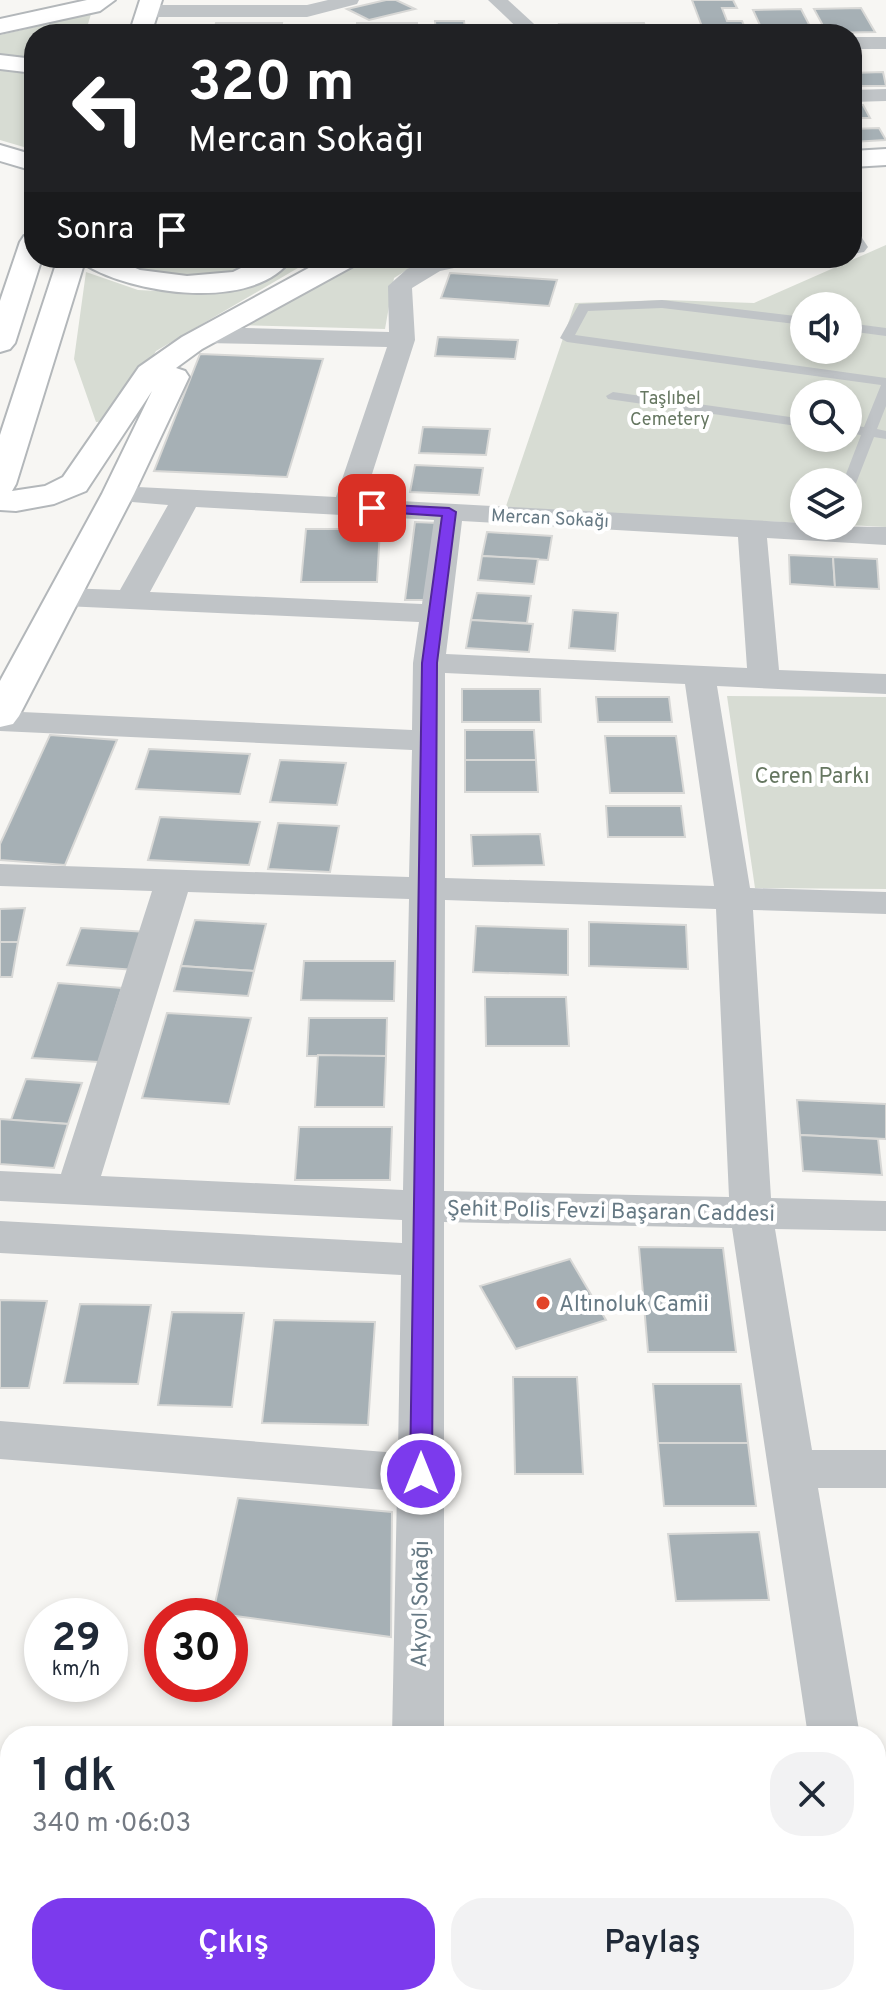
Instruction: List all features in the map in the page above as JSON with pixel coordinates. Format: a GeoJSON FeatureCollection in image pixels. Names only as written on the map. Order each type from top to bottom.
{"type":"FeatureCollection","features":[{"type":"Feature","properties":{"kind":"highway"},"geometry":{"type":"LineString","coordinates":[[0,26],[92,6],[104,0]]}},
{"type":"Feature","properties":{"kind":"highway"},"geometry":{"type":"LineString","coordinates":[[109,23],[117,0]]}},
{"type":"Feature","properties":{"kind":"highway"},"geometry":{"type":"LineString","coordinates":[[0,62],[24,65]]}},
{"type":"Feature","properties":{"kind":"highway"},"geometry":{"type":"LineString","coordinates":[[0,153],[24,174]]}},
{"type":"Feature","properties":{"kind":"highway"},"geometry":{"type":"LineString","coordinates":[[862,158],[886,157]]}},
{"type":"Feature","properties":{"kind":"highway"},"geometry":{"type":"LineString","coordinates":[[862,175],[886,174]]}},
{"type":"Feature","properties":{"kind":"highway"},"geometry":{"type":"LineString","coordinates":[[0,343],[25,268]]}},
{"type":"Feature","properties":{"kind":"highway"},"geometry":{"type":"LineString","coordinates":[[69,268],[5,495],[54,494],[75,484],[150,373],[199,339],[329,268]]}},
{"type":"Feature","properties":{"kind":"highway"},"geometry":{"type":"LineString","coordinates":[[105,268],[143,281],[187,284],[237,279],[269,268]]}},
{"type":"Feature","properties":{"kind":"highway"},"geometry":{"type":"LineString","coordinates":[[0,719],[118,494],[149,424],[199,339]]}},
{"type":"Feature","properties":{"kind":"street"},"geometry":{"type":"LineString","coordinates":[[145,22],[307,11],[350,0]]}},
{"type":"Feature","properties":{"kind":"street"},"geometry":{"type":"LineString","coordinates":[[497,0],[524,24]]}},
{"type":"Feature","properties":{"kind":"street"},"geometry":{"type":"LineString","coordinates":[[305,24],[307,11]]}},
{"type":"Feature","properties":{"kind":"street"},"geometry":{"type":"LineString","coordinates":[[862,43],[886,43]]}},
{"type":"Feature","properties":{"kind":"street"},"geometry":{"type":"LineString","coordinates":[[862,96],[886,95]]}},
{"type":"Feature","properties":{"kind":"street"},"geometry":{"type":"LineString","coordinates":[[347,507],[402,340],[400,286],[423,268]]}},
{"type":"Feature","properties":{"kind":"street"},"geometry":{"type":"LineString","coordinates":[[199,339],[402,340]]}},
{"type":"Feature","properties":{"kind":"street","name":"Mercan Sokağı"},"geometry":{"type":"LineString","coordinates":[[118,494],[886,536]]}},
{"type":"Feature","properties":{"kind":"street"},"geometry":{"type":"LineString","coordinates":[[130,600],[187,497]]}},
{"type":"Feature","properties":{"kind":"street","name":"Akyol Sokağı"},"geometry":{"type":"LineString","coordinates":[[418,1726],[429,663],[449,512]]}},
{"type":"Feature","properties":{"kind":"street"},"geometry":{"type":"LineString","coordinates":[[752,529],[764,680]]}},
{"type":"Feature","properties":{"kind":"street"},"geometry":{"type":"LineString","coordinates":[[64,597],[436,614]]}},
{"type":"Feature","properties":{"kind":"street"},"geometry":{"type":"LineString","coordinates":[[429,663],[886,684]]}},
{"type":"Feature","properties":{"kind":"street"},"geometry":{"type":"LineString","coordinates":[[700,677],[734,898],[751,1213],[832,1726]]}},
{"type":"Feature","properties":{"kind":"street"},"geometry":{"type":"LineString","coordinates":[[0,719],[428,741]]}},
{"type":"Feature","properties":{"kind":"street"},"geometry":{"type":"LineString","coordinates":[[0,875],[886,903]]}},
{"type":"Feature","properties":{"kind":"street"},"geometry":{"type":"LineString","coordinates":[[76,1191],[173,881]]}},
{"type":"Feature","properties":{"kind":"street","name":"Şehit Polis Fevzi Başaran Caddesi"},"geometry":{"type":"LineString","coordinates":[[0,1186],[423,1206],[886,1216]]}},
{"type":"Feature","properties":{"kind":"street"},"geometry":{"type":"LineString","coordinates":[[0,1237],[423,1260]]}},
{"type":"Feature","properties":{"kind":"street"},"geometry":{"type":"LineString","coordinates":[[0,1440],[421,1474]]}},
{"type":"Feature","properties":{"kind":"street"},"geometry":{"type":"LineString","coordinates":[[792,1469],[886,1469]]}},
{"type":"Feature","properties":{"kind":"lane"},"geometry":{"type":"LineString","coordinates":[[790,319],[662,304],[584,307],[567,338],[886,385],[856,468]]}},
{"type":"Feature","properties":{"kind":"lane"},"geometry":{"type":"LineString","coordinates":[[862,329],[886,332]]}},
{"type":"Feature","properties":{"kind":"lane"},"geometry":{"type":"LineString","coordinates":[[613,396],[790,421]]}},
{"type":"Feature","properties":{"kind":"lane"},"geometry":{"type":"LineString","coordinates":[[862,431],[886,435]]}},
{"type":"Feature","properties":{"kind":"green space"},"geometry":{"type":"Polygon","coordinates":[[[91,14],[88,24],[48,24],[91,14]]]}},
{"type":"Feature","properties":{"kind":"green space"},"geometry":{"type":"Polygon","coordinates":[[[24,29],[24,57],[0,56],[0,35],[24,29]]]}},
{"type":"Feature","properties":{"kind":"green space"},"geometry":{"type":"Polygon","coordinates":[[[0,71],[17,71],[24,73],[24,147],[0,140],[0,71]]]}},
{"type":"Feature","properties":{"kind":"green space","name":"Taşlıbel Cemetery"},"geometry":{"type":"Polygon","coordinates":[[[886,245],[886,527],[862,526],[862,468],[790,468],[790,522],[505,509],[575,303],[666,300],[754,303],[834,268],[862,268],[862,256],[886,245]]]}},
{"type":"Feature","properties":{"kind":"green space"},"geometry":{"type":"Polygon","coordinates":[[[136,268],[247,268],[213,276],[173,275],[136,268]]]}},
{"type":"Feature","properties":{"kind":"green space"},"geometry":{"type":"Polygon","coordinates":[[[263,268],[298,268],[156,351],[115,421],[96,422],[74,359],[86,272],[138,290],[195,293],[263,268]]]}},
{"type":"Feature","properties":{"kind":"green space"},"geometry":{"type":"Polygon","coordinates":[[[337,268],[410,268],[394,278],[385,329],[233,325],[337,268]]]}},
{"type":"Feature","properties":{"kind":"green space","name":"Ceren Parkı"},"geometry":{"type":"Polygon","coordinates":[[[727,696],[886,697],[886,889],[755,888],[727,696]]]}},
{"type":"Feature","properties":{"kind":"building"},"geometry":{"type":"Polygon","coordinates":[[[396,0],[415,9],[369,20],[347,9],[396,0]]]}},
{"type":"Feature","properties":{"kind":"building"},"geometry":{"type":"Polygon","coordinates":[[[692,0],[733,0],[737,8],[722,8],[727,21],[742,21],[743,24],[701,24],[692,0]]]}},
{"type":"Feature","properties":{"kind":"building"},"geometry":{"type":"Polygon","coordinates":[[[861,8],[875,32],[862,32],[862,24],[822,24],[814,9],[861,8]]]}},
{"type":"Feature","properties":{"kind":"building"},"geometry":{"type":"Polygon","coordinates":[[[801,9],[809,24],[759,24],[753,10],[801,9]]]}},
{"type":"Feature","properties":{"kind":"building"},"geometry":{"type":"Polygon","coordinates":[[[435,21],[464,21],[464,24],[435,24],[435,21]]]}},
{"type":"Feature","properties":{"kind":"building"},"geometry":{"type":"Polygon","coordinates":[[[216,23],[282,23],[282,24],[216,23]]]}},
{"type":"Feature","properties":{"kind":"building"},"geometry":{"type":"Polygon","coordinates":[[[417,23],[417,24],[357,24],[417,23]]]}},
{"type":"Feature","properties":{"kind":"building"},"geometry":{"type":"Polygon","coordinates":[[[644,23],[644,24],[559,24],[644,23]]]}},
{"type":"Feature","properties":{"kind":"building"},"geometry":{"type":"Polygon","coordinates":[[[883,72],[886,86],[862,86],[862,73],[883,72]]]}},
{"type":"Feature","properties":{"kind":"building"},"geometry":{"type":"Polygon","coordinates":[[[862,105],[863,105],[870,118],[862,118],[862,105]]]}},
{"type":"Feature","properties":{"kind":"building"},"geometry":{"type":"Polygon","coordinates":[[[879,128],[886,140],[862,141],[862,129],[879,128]]]}},
{"type":"Feature","properties":{"kind":"building"},"geometry":{"type":"Polygon","coordinates":[[[450,273],[557,280],[549,306],[441,298],[450,273]]]}},
{"type":"Feature","properties":{"kind":"building"},"geometry":{"type":"Polygon","coordinates":[[[438,337],[518,340],[515,359],[435,356],[438,337]]]}},
{"type":"Feature","properties":{"kind":"building"},"geometry":{"type":"Polygon","coordinates":[[[200,354],[323,359],[287,477],[154,471],[200,354]]]}},
{"type":"Feature","properties":{"kind":"building"},"geometry":{"type":"Polygon","coordinates":[[[423,427],[490,429],[486,455],[419,453],[423,427]]]}},
{"type":"Feature","properties":{"kind":"building"},"geometry":{"type":"Polygon","coordinates":[[[415,465],[483,468],[479,495],[410,492],[415,465]]]}},
{"type":"Feature","properties":{"kind":"building"},"geometry":{"type":"Polygon","coordinates":[[[415,522],[438,523],[430,600],[405,600],[415,522]]]}},
{"type":"Feature","properties":{"kind":"building"},"geometry":{"type":"Polygon","coordinates":[[[306,529],[380,529],[377,582],[301,582],[306,529]]]}},
{"type":"Feature","properties":{"kind":"building"},"geometry":{"type":"Polygon","coordinates":[[[487,532],[552,536],[548,560],[482,556],[487,532]]]}},
{"type":"Feature","properties":{"kind":"building"},"geometry":{"type":"Polygon","coordinates":[[[789,555],[833,557],[835,587],[790,584],[789,555]]]}},
{"type":"Feature","properties":{"kind":"building"},"geometry":{"type":"Polygon","coordinates":[[[482,556],[538,559],[534,584],[478,580],[482,556]]]}},
{"type":"Feature","properties":{"kind":"building"},"geometry":{"type":"Polygon","coordinates":[[[833,557],[877,559],[879,589],[835,587],[833,557]]]}},
{"type":"Feature","properties":{"kind":"building"},"geometry":{"type":"Polygon","coordinates":[[[477,593],[531,596],[527,623],[471,620],[477,593]]]}},
{"type":"Feature","properties":{"kind":"building"},"geometry":{"type":"Polygon","coordinates":[[[573,610],[618,613],[615,651],[569,648],[573,610]]]}},
{"type":"Feature","properties":{"kind":"building"},"geometry":{"type":"Polygon","coordinates":[[[471,620],[533,624],[529,652],[466,648],[471,620]]]}},
{"type":"Feature","properties":{"kind":"building"},"geometry":{"type":"Polygon","coordinates":[[[462,689],[540,689],[541,722],[462,722],[462,689]]]}},
{"type":"Feature","properties":{"kind":"building"},"geometry":{"type":"Polygon","coordinates":[[[596,697],[669,697],[672,722],[598,722],[596,697]]]}},
{"type":"Feature","properties":{"kind":"building"},"geometry":{"type":"Polygon","coordinates":[[[465,730],[534,730],[536,760],[465,760],[465,730]]]}},
{"type":"Feature","properties":{"kind":"building"},"geometry":{"type":"Polygon","coordinates":[[[50,735],[117,740],[65,865],[0,860],[0,844],[50,735]]]}},
{"type":"Feature","properties":{"kind":"building"},"geometry":{"type":"Polygon","coordinates":[[[605,736],[676,736],[684,793],[610,793],[605,736]]]}},
{"type":"Feature","properties":{"kind":"building"},"geometry":{"type":"Polygon","coordinates":[[[149,749],[250,754],[240,794],[136,789],[149,749]]]}},
{"type":"Feature","properties":{"kind":"building"},"geometry":{"type":"Polygon","coordinates":[[[280,760],[346,763],[337,805],[270,802],[280,760]]]}},
{"type":"Feature","properties":{"kind":"building"},"geometry":{"type":"Polygon","coordinates":[[[465,760],[536,760],[538,792],[465,792],[465,760]]]}},
{"type":"Feature","properties":{"kind":"building"},"geometry":{"type":"Polygon","coordinates":[[[606,806],[681,806],[685,837],[608,837],[606,806]]]}},
{"type":"Feature","properties":{"kind":"building"},"geometry":{"type":"Polygon","coordinates":[[[160,817],[260,822],[249,865],[148,860],[160,817]]]}},
{"type":"Feature","properties":{"kind":"building"},"geometry":{"type":"Polygon","coordinates":[[[278,823],[339,826],[330,872],[268,869],[278,823]]]}},
{"type":"Feature","properties":{"kind":"building"},"geometry":{"type":"Polygon","coordinates":[[[540,834],[544,865],[473,866],[471,835],[540,834]]]}},
{"type":"Feature","properties":{"kind":"building"},"geometry":{"type":"Polygon","coordinates":[[[25,908],[18,942],[0,942],[0,909],[25,908]]]}},
{"type":"Feature","properties":{"kind":"building"},"geometry":{"type":"Polygon","coordinates":[[[195,920],[266,924],[254,971],[181,966],[195,920]]]}},
{"type":"Feature","properties":{"kind":"building"},"geometry":{"type":"Polygon","coordinates":[[[589,922],[686,925],[688,969],[589,966],[589,922]]]}},
{"type":"Feature","properties":{"kind":"building"},"geometry":{"type":"Polygon","coordinates":[[[476,926],[568,929],[568,975],[473,972],[476,926]]]}},
{"type":"Feature","properties":{"kind":"building"},"geometry":{"type":"Polygon","coordinates":[[[81,928],[148,932],[136,970],[67,965],[81,928]]]}},
{"type":"Feature","properties":{"kind":"building"},"geometry":{"type":"Polygon","coordinates":[[[0,942],[18,942],[12,977],[0,977],[0,942]]]}},
{"type":"Feature","properties":{"kind":"building"},"geometry":{"type":"Polygon","coordinates":[[[304,961],[395,961],[394,1001],[301,1000],[304,961]]]}},
{"type":"Feature","properties":{"kind":"building"},"geometry":{"type":"Polygon","coordinates":[[[181,966],[254,971],[248,996],[174,991],[181,966]]]}},
{"type":"Feature","properties":{"kind":"building"},"geometry":{"type":"Polygon","coordinates":[[[58,983],[122,988],[99,1062],[32,1058],[58,983]]]}},
{"type":"Feature","properties":{"kind":"building"},"geometry":{"type":"Polygon","coordinates":[[[485,997],[566,997],[569,1046],[486,1046],[485,997]]]}},
{"type":"Feature","properties":{"kind":"building"},"geometry":{"type":"Polygon","coordinates":[[[167,1013],[251,1018],[229,1104],[142,1098],[167,1013]]]}},
{"type":"Feature","properties":{"kind":"building"},"geometry":{"type":"Polygon","coordinates":[[[309,1018],[387,1018],[386,1056],[307,1056],[309,1018]]]}},
{"type":"Feature","properties":{"kind":"building"},"geometry":{"type":"Polygon","coordinates":[[[318,1055],[386,1056],[384,1107],[315,1107],[318,1055]]]}},
{"type":"Feature","properties":{"kind":"building"},"geometry":{"type":"Polygon","coordinates":[[[26,1079],[82,1083],[68,1124],[11,1120],[26,1079]]]}},
{"type":"Feature","properties":{"kind":"building"},"geometry":{"type":"Polygon","coordinates":[[[797,1100],[886,1104],[886,1139],[800,1135],[797,1100]]]}},
{"type":"Feature","properties":{"kind":"building"},"geometry":{"type":"Polygon","coordinates":[[[0,1119],[68,1124],[54,1168],[0,1164],[0,1119]]]}},
{"type":"Feature","properties":{"kind":"building"},"geometry":{"type":"Polygon","coordinates":[[[299,1127],[392,1127],[390,1180],[295,1180],[299,1127]]]}},
{"type":"Feature","properties":{"kind":"building"},"geometry":{"type":"Polygon","coordinates":[[[800,1135],[878,1139],[882,1175],[803,1171],[800,1135]]]}},
{"type":"Feature","properties":{"kind":"building"},"geometry":{"type":"Polygon","coordinates":[[[639,1247],[723,1248],[736,1352],[648,1352],[639,1247]]]}},
{"type":"Feature","properties":{"kind":"building","name":"Altınoluk Camii"},"geometry":{"type":"Polygon","coordinates":[[[570,1259],[606,1320],[516,1349],[480,1286],[570,1259]]]}},
{"type":"Feature","properties":{"kind":"building"},"geometry":{"type":"Polygon","coordinates":[[[0,1300],[47,1301],[29,1388],[0,1388],[0,1300]]]}},
{"type":"Feature","properties":{"kind":"building"},"geometry":{"type":"Polygon","coordinates":[[[80,1304],[151,1305],[138,1384],[64,1383],[80,1304]]]}},
{"type":"Feature","properties":{"kind":"building"},"geometry":{"type":"Polygon","coordinates":[[[172,1312],[244,1313],[232,1407],[158,1405],[172,1312]]]}},
{"type":"Feature","properties":{"kind":"building"},"geometry":{"type":"Polygon","coordinates":[[[274,1320],[375,1322],[368,1425],[262,1423],[274,1320]]]}},
{"type":"Feature","properties":{"kind":"building"},"geometry":{"type":"Polygon","coordinates":[[[513,1377],[577,1377],[583,1474],[515,1474],[513,1377]]]}},
{"type":"Feature","properties":{"kind":"building"},"geometry":{"type":"Polygon","coordinates":[[[653,1384],[741,1384],[748,1443],[658,1443],[653,1384]]]}},
{"type":"Feature","properties":{"kind":"building"},"geometry":{"type":"Polygon","coordinates":[[[658,1443],[748,1443],[756,1506],[664,1506],[658,1443]]]}},
{"type":"Feature","properties":{"kind":"building"},"geometry":{"type":"Polygon","coordinates":[[[238,1498],[392,1512],[391,1637],[248,1618],[248,1598],[216,1598],[238,1498]]]}},
{"type":"Feature","properties":{"kind":"building"},"geometry":{"type":"Polygon","coordinates":[[[759,1532],[769,1600],[676,1601],[668,1534],[759,1532]]]}},
{"type":"Feature","properties":{"kind":"place","name":"Altınoluk Camii"},"geometry":{"type":"Point","coordinates":[543,1303]}},
{"type":"Feature","properties":{"kind":"route"},"geometry":{"type":"LineString","coordinates":[[372,508],[449,512],[429,663],[421,1474]]}}]}
